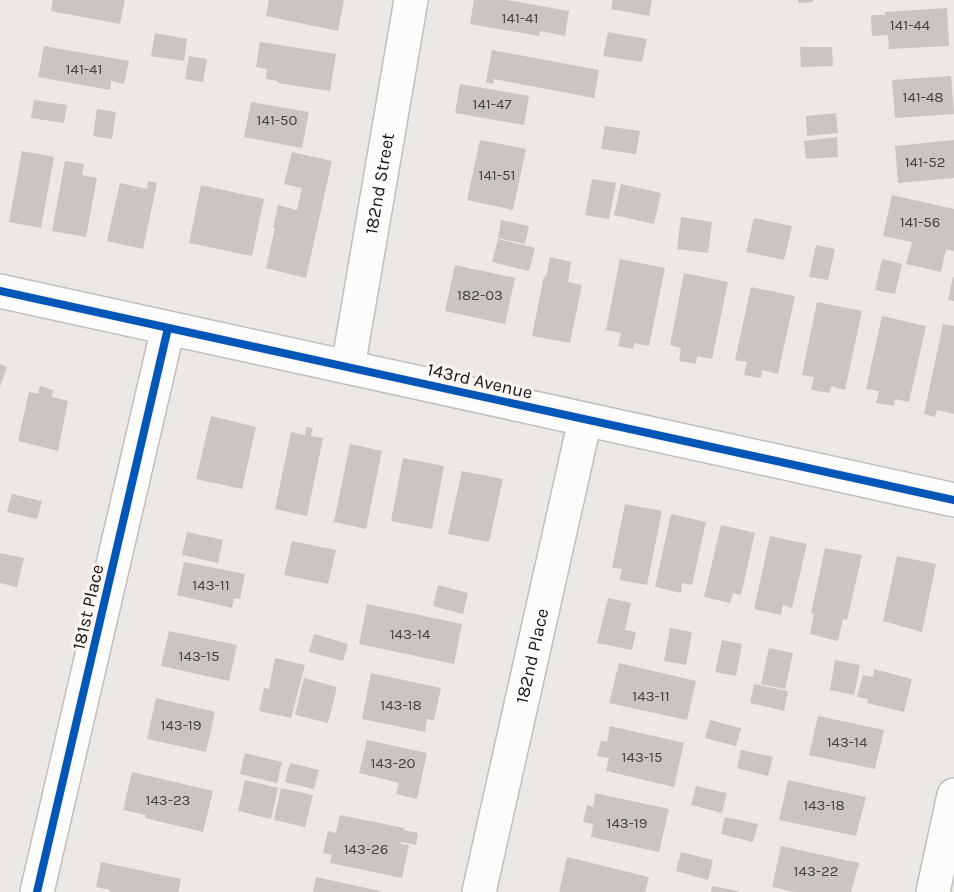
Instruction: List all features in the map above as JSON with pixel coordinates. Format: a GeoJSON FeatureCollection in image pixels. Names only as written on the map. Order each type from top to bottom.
{"type":"FeatureCollection","features":[{"type":"Feature","properties":{"kind":"street","name":"182nd Street"},"geometry":{"type":"LineString","coordinates":[[348,367],[411,0]]}},
{"type":"Feature","properties":{"kind":"street","name":"143rd Avenue"},"geometry":{"type":"LineString","coordinates":[[0,291],[954,500]]}},
{"type":"Feature","properties":{"kind":"street","name":"181st Place"},"geometry":{"type":"LineString","coordinates":[[37,892],[168,328]]}},
{"type":"Feature","properties":{"kind":"street","name":"182nd Place"},"geometry":{"type":"LineString","coordinates":[[479,892],[585,420]]}},
{"type":"Feature","properties":{"kind":"street"},"geometry":{"type":"LineString","coordinates":[[933,892],[954,795]]}},
{"type":"Feature","properties":{"kind":"building"},"geometry":{"type":"Polygon","coordinates":[[[53,0],[125,0],[120,24],[51,11],[53,0]]]}},
{"type":"Feature","properties":{"kind":"building"},"geometry":{"type":"Polygon","coordinates":[[[269,0],[344,0],[338,31],[266,16],[269,0]]]}},
{"type":"Feature","properties":{"kind":"building"},"geometry":{"type":"Polygon","coordinates":[[[474,0],[506,0],[569,11],[565,36],[540,31],[539,36],[470,24],[474,0]]]}},
{"type":"Feature","properties":{"kind":"building"},"geometry":{"type":"Polygon","coordinates":[[[613,0],[652,0],[649,16],[611,9],[613,0]]]}},
{"type":"Feature","properties":{"kind":"building"},"geometry":{"type":"Polygon","coordinates":[[[798,0],[813,0],[813,2],[799,3],[798,0]]]}},
{"type":"Feature","properties":{"kind":"building"},"geometry":{"type":"Polygon","coordinates":[[[947,8],[949,46],[889,49],[888,35],[872,36],[871,15],[947,8]]]}},
{"type":"Feature","properties":{"kind":"building"},"geometry":{"type":"Polygon","coordinates":[[[608,32],[647,39],[642,62],[603,56],[608,32]]]}},
{"type":"Feature","properties":{"kind":"building"},"geometry":{"type":"Polygon","coordinates":[[[155,33],[187,39],[184,61],[151,56],[155,33]]]}},
{"type":"Feature","properties":{"kind":"building"},"geometry":{"type":"Polygon","coordinates":[[[260,42],[336,54],[330,91],[266,79],[267,69],[256,67],[260,42]]]}},
{"type":"Feature","properties":{"kind":"building"},"geometry":{"type":"Polygon","coordinates":[[[44,46],[129,61],[124,84],[111,81],[110,90],[38,77],[44,46]]]}},
{"type":"Feature","properties":{"kind":"building"},"geometry":{"type":"Polygon","coordinates":[[[800,47],[832,47],[833,66],[801,67],[800,47]]]}},
{"type":"Feature","properties":{"kind":"building"},"geometry":{"type":"Polygon","coordinates":[[[492,50],[599,70],[594,98],[494,79],[493,84],[486,82],[492,50]]]}},
{"type":"Feature","properties":{"kind":"building"},"geometry":{"type":"Polygon","coordinates":[[[189,56],[207,59],[203,82],[185,79],[189,56]]]}},
{"type":"Feature","properties":{"kind":"building"},"geometry":{"type":"Polygon","coordinates":[[[951,76],[954,114],[895,118],[892,80],[951,76]]]}},
{"type":"Feature","properties":{"kind":"building"},"geometry":{"type":"Polygon","coordinates":[[[460,84],[529,96],[524,125],[455,113],[460,84]]]}},
{"type":"Feature","properties":{"kind":"building"},"geometry":{"type":"Polygon","coordinates":[[[34,100],[67,105],[64,123],[31,118],[34,100]]]}},
{"type":"Feature","properties":{"kind":"building"},"geometry":{"type":"Polygon","coordinates":[[[251,102],[309,112],[302,148],[244,137],[251,102]]]}},
{"type":"Feature","properties":{"kind":"building"},"geometry":{"type":"Polygon","coordinates":[[[97,109],[116,112],[112,139],[93,136],[97,109]]]}},
{"type":"Feature","properties":{"kind":"building"},"geometry":{"type":"Polygon","coordinates":[[[836,113],[838,133],[807,136],[806,116],[836,113]]]}},
{"type":"Feature","properties":{"kind":"building"},"geometry":{"type":"Polygon","coordinates":[[[605,126],[640,131],[636,154],[601,149],[605,126]]]}},
{"type":"Feature","properties":{"kind":"building"},"geometry":{"type":"Polygon","coordinates":[[[837,137],[838,157],[806,159],[804,141],[837,137]]]}},
{"type":"Feature","properties":{"kind":"building"},"geometry":{"type":"Polygon","coordinates":[[[480,140],[526,149],[513,210],[467,200],[480,140]]]}},
{"type":"Feature","properties":{"kind":"building"},"geometry":{"type":"Polygon","coordinates":[[[954,140],[954,178],[898,183],[895,146],[954,140]]]}},
{"type":"Feature","properties":{"kind":"building"},"geometry":{"type":"Polygon","coordinates":[[[22,151],[54,157],[41,228],[9,222],[22,151]]]}},
{"type":"Feature","properties":{"kind":"building"},"geometry":{"type":"Polygon","coordinates":[[[292,152],[332,161],[306,278],[266,268],[278,205],[297,210],[302,188],[284,184],[292,152]]]}},
{"type":"Feature","properties":{"kind":"building"},"geometry":{"type":"Polygon","coordinates":[[[65,161],[84,164],[82,175],[97,178],[86,237],[52,231],[65,161]]]}},
{"type":"Feature","properties":{"kind":"building"},"geometry":{"type":"Polygon","coordinates":[[[592,179],[616,183],[609,219],[585,215],[592,179]]]}},
{"type":"Feature","properties":{"kind":"building"},"geometry":{"type":"Polygon","coordinates":[[[148,181],[157,183],[143,249],[107,241],[120,183],[147,189],[148,181]]]}},
{"type":"Feature","properties":{"kind":"building"},"geometry":{"type":"Polygon","coordinates":[[[621,184],[661,193],[654,224],[614,215],[621,184]]]}},
{"type":"Feature","properties":{"kind":"building"},"geometry":{"type":"Polygon","coordinates":[[[201,185],[264,199],[252,256],[189,243],[201,185]]]}},
{"type":"Feature","properties":{"kind":"building"},"geometry":{"type":"Polygon","coordinates":[[[892,195],[954,209],[954,251],[946,249],[941,272],[906,264],[912,242],[883,236],[892,195]]]}},
{"type":"Feature","properties":{"kind":"building"},"geometry":{"type":"Polygon","coordinates":[[[681,217],[712,222],[708,253],[677,249],[681,217]]]}},
{"type":"Feature","properties":{"kind":"building"},"geometry":{"type":"Polygon","coordinates":[[[754,218],[792,226],[784,260],[746,252],[754,218]]]}},
{"type":"Feature","properties":{"kind":"building"},"geometry":{"type":"Polygon","coordinates":[[[501,220],[529,226],[525,244],[498,238],[501,220]]]}},
{"type":"Feature","properties":{"kind":"building"},"geometry":{"type":"Polygon","coordinates":[[[498,239],[535,248],[529,271],[492,262],[498,239]]]}},
{"type":"Feature","properties":{"kind":"building"},"geometry":{"type":"Polygon","coordinates":[[[816,245],[835,249],[828,280],[809,277],[816,245]]]}},
{"type":"Feature","properties":{"kind":"building"},"geometry":{"type":"Polygon","coordinates":[[[550,257],[571,262],[568,282],[582,285],[570,343],[532,336],[550,257]]]}},
{"type":"Feature","properties":{"kind":"building"},"geometry":{"type":"Polygon","coordinates":[[[620,259],[665,268],[649,346],[634,343],[633,349],[618,346],[621,333],[606,330],[620,259]]]}},
{"type":"Feature","properties":{"kind":"building"},"geometry":{"type":"Polygon","coordinates":[[[882,259],[902,264],[895,294],[875,290],[882,259]]]}},
{"type":"Feature","properties":{"kind":"building"},"geometry":{"type":"Polygon","coordinates":[[[455,265],[515,278],[505,324],[445,311],[455,265]]]}},
{"type":"Feature","properties":{"kind":"building"},"geometry":{"type":"Polygon","coordinates":[[[684,273],[728,282],[712,359],[697,356],[696,364],[679,361],[681,348],[670,345],[684,273]]]}},
{"type":"Feature","properties":{"kind":"building"},"geometry":{"type":"Polygon","coordinates":[[[954,277],[954,301],[948,300],[954,277]]]}},
{"type":"Feature","properties":{"kind":"building"},"geometry":{"type":"Polygon","coordinates":[[[751,287],[795,296],[778,374],[762,370],[761,378],[744,375],[747,362],[735,360],[751,287]]]}},
{"type":"Feature","properties":{"kind":"building"},"geometry":{"type":"Polygon","coordinates":[[[817,302],[862,311],[845,390],[831,386],[830,393],[811,390],[814,377],[802,375],[817,302]]]}},
{"type":"Feature","properties":{"kind":"building"},"geometry":{"type":"Polygon","coordinates":[[[882,316],[926,326],[909,402],[895,399],[894,406],[876,403],[879,391],[866,389],[882,316]]]}},
{"type":"Feature","properties":{"kind":"building"},"geometry":{"type":"Polygon","coordinates":[[[943,324],[954,326],[954,414],[937,410],[935,417],[924,414],[943,324]]]}},
{"type":"Feature","properties":{"kind":"building"},"geometry":{"type":"Polygon","coordinates":[[[0,364],[7,367],[0,387],[0,364]]]}},
{"type":"Feature","properties":{"kind":"building"},"geometry":{"type":"Polygon","coordinates":[[[40,386],[53,390],[52,397],[68,401],[58,451],[18,441],[29,392],[38,394],[40,386]]]}},
{"type":"Feature","properties":{"kind":"building"},"geometry":{"type":"Polygon","coordinates":[[[211,416],[256,427],[242,489],[196,479],[211,416]]]}},
{"type":"Feature","properties":{"kind":"building"},"geometry":{"type":"Polygon","coordinates":[[[306,427],[313,428],[311,436],[323,438],[307,516],[275,509],[291,432],[305,435],[306,427]]]}},
{"type":"Feature","properties":{"kind":"building"},"geometry":{"type":"Polygon","coordinates":[[[350,444],[382,451],[366,529],[334,522],[350,444]]]}},
{"type":"Feature","properties":{"kind":"building"},"geometry":{"type":"Polygon","coordinates":[[[403,458],[444,466],[432,529],[391,521],[403,458]]]}},
{"type":"Feature","properties":{"kind":"building"},"geometry":{"type":"Polygon","coordinates":[[[462,471],[503,479],[489,542],[448,534],[462,471]]]}},
{"type":"Feature","properties":{"kind":"building"},"geometry":{"type":"Polygon","coordinates":[[[12,494],[42,501],[37,519],[7,512],[12,494]]]}},
{"type":"Feature","properties":{"kind":"building"},"geometry":{"type":"Polygon","coordinates":[[[625,504],[662,511],[647,585],[619,580],[622,569],[612,568],[625,504]]]}},
{"type":"Feature","properties":{"kind":"building"},"geometry":{"type":"Polygon","coordinates":[[[671,514],[706,522],[692,585],[682,583],[681,593],[655,587],[671,514]]]}},
{"type":"Feature","properties":{"kind":"building"},"geometry":{"type":"Polygon","coordinates":[[[721,525],[755,533],[741,595],[733,593],[730,603],[704,597],[721,525]]]}},
{"type":"Feature","properties":{"kind":"building"},"geometry":{"type":"Polygon","coordinates":[[[187,532],[223,540],[218,563],[182,555],[187,532]]]}},
{"type":"Feature","properties":{"kind":"building"},"geometry":{"type":"Polygon","coordinates":[[[770,536],[807,544],[792,608],[783,605],[781,615],[754,609],[770,536]]]}},
{"type":"Feature","properties":{"kind":"building"},"geometry":{"type":"Polygon","coordinates":[[[292,541],[336,550],[328,584],[284,575],[292,541]]]}},
{"type":"Feature","properties":{"kind":"building"},"geometry":{"type":"Polygon","coordinates":[[[825,548],[862,555],[847,620],[843,619],[838,641],[810,634],[814,614],[811,613],[825,548]]]}},
{"type":"Feature","properties":{"kind":"building"},"geometry":{"type":"Polygon","coordinates":[[[0,553],[24,558],[17,587],[0,583],[0,553]]]}},
{"type":"Feature","properties":{"kind":"building"},"geometry":{"type":"Polygon","coordinates":[[[897,556],[936,564],[922,632],[883,621],[897,556]]]}},
{"type":"Feature","properties":{"kind":"building"},"geometry":{"type":"Polygon","coordinates":[[[184,562],[245,574],[240,599],[234,598],[232,608],[177,595],[184,562]]]}},
{"type":"Feature","properties":{"kind":"building"},"geometry":{"type":"Polygon","coordinates":[[[438,585],[468,593],[463,614],[433,606],[438,585]]]}},
{"type":"Feature","properties":{"kind":"building"},"geometry":{"type":"Polygon","coordinates":[[[608,598],[631,603],[625,630],[636,632],[632,650],[597,643],[608,598]]]}},
{"type":"Feature","properties":{"kind":"building"},"geometry":{"type":"Polygon","coordinates":[[[367,604],[462,624],[454,664],[359,644],[367,604]]]}},
{"type":"Feature","properties":{"kind":"building"},"geometry":{"type":"Polygon","coordinates":[[[670,628],[692,632],[686,665],[664,661],[670,628]]]}},
{"type":"Feature","properties":{"kind":"building"},"geometry":{"type":"Polygon","coordinates":[[[169,631],[237,645],[229,681],[161,666],[169,631]]]}},
{"type":"Feature","properties":{"kind":"building"},"geometry":{"type":"Polygon","coordinates":[[[314,634],[348,644],[343,661],[309,652],[314,634]]]}},
{"type":"Feature","properties":{"kind":"building"},"geometry":{"type":"Polygon","coordinates":[[[722,640],[742,644],[736,676],[715,672],[722,640]]]}},
{"type":"Feature","properties":{"kind":"building"},"geometry":{"type":"Polygon","coordinates":[[[769,648],[793,653],[785,689],[761,684],[769,648]]]}},
{"type":"Feature","properties":{"kind":"building"},"geometry":{"type":"Polygon","coordinates":[[[275,658],[305,665],[291,718],[259,711],[264,688],[269,689],[275,658]]]}},
{"type":"Feature","properties":{"kind":"building"},"geometry":{"type":"Polygon","coordinates":[[[835,660],[860,665],[854,695],[830,690],[835,660]]]}},
{"type":"Feature","properties":{"kind":"building"},"geometry":{"type":"Polygon","coordinates":[[[619,663],[696,681],[687,720],[609,703],[619,663]]]}},
{"type":"Feature","properties":{"kind":"building"},"geometry":{"type":"Polygon","coordinates":[[[874,669],[912,679],[904,712],[867,703],[868,699],[857,697],[863,675],[873,677],[874,669]]]}},
{"type":"Feature","properties":{"kind":"building"},"geometry":{"type":"Polygon","coordinates":[[[371,673],[441,688],[434,720],[427,719],[425,732],[362,719],[371,673]]]}},
{"type":"Feature","properties":{"kind":"building"},"geometry":{"type":"Polygon","coordinates":[[[304,678],[337,687],[328,723],[295,715],[304,678]]]}},
{"type":"Feature","properties":{"kind":"building"},"geometry":{"type":"Polygon","coordinates":[[[754,684],[788,691],[784,711],[750,703],[754,684]]]}},
{"type":"Feature","properties":{"kind":"building"},"geometry":{"type":"Polygon","coordinates":[[[156,698],[215,712],[206,752],[147,739],[156,698]]]}},
{"type":"Feature","properties":{"kind":"building"},"geometry":{"type":"Polygon","coordinates":[[[818,716],[884,730],[875,769],[809,755],[818,716]]]}},
{"type":"Feature","properties":{"kind":"building"},"geometry":{"type":"Polygon","coordinates":[[[710,720],[741,728],[736,746],[705,738],[710,720]]]}},
{"type":"Feature","properties":{"kind":"building"},"geometry":{"type":"Polygon","coordinates":[[[610,726],[684,743],[674,787],[606,771],[609,758],[597,756],[601,741],[607,742],[610,726]]]}},
{"type":"Feature","properties":{"kind":"building"},"geometry":{"type":"Polygon","coordinates":[[[367,740],[427,753],[417,799],[396,794],[399,783],[359,773],[367,740]]]}},
{"type":"Feature","properties":{"kind":"building"},"geometry":{"type":"Polygon","coordinates":[[[741,750],[773,757],[768,776],[737,768],[741,750]]]}},
{"type":"Feature","properties":{"kind":"building"},"geometry":{"type":"Polygon","coordinates":[[[245,753],[282,762],[277,783],[240,774],[245,753]]]}},
{"type":"Feature","properties":{"kind":"building"},"geometry":{"type":"Polygon","coordinates":[[[290,763],[319,770],[314,789],[285,782],[290,763]]]}},
{"type":"Feature","properties":{"kind":"building"},"geometry":{"type":"Polygon","coordinates":[[[132,772],[213,791],[203,832],[145,818],[146,815],[123,810],[132,772]]]}},
{"type":"Feature","properties":{"kind":"building"},"geometry":{"type":"Polygon","coordinates":[[[245,780],[278,788],[271,819],[238,811],[245,780]]]}},
{"type":"Feature","properties":{"kind":"building"},"geometry":{"type":"Polygon","coordinates":[[[788,780],[866,797],[856,836],[779,820],[788,780]]]}},
{"type":"Feature","properties":{"kind":"building"},"geometry":{"type":"Polygon","coordinates":[[[696,786],[727,793],[722,813],[691,805],[696,786]]]}},
{"type":"Feature","properties":{"kind":"building"},"geometry":{"type":"Polygon","coordinates":[[[281,788],[313,795],[305,827],[274,820],[281,788]]]}},
{"type":"Feature","properties":{"kind":"building"},"geometry":{"type":"Polygon","coordinates":[[[595,793],[669,809],[659,852],[591,837],[593,824],[583,822],[587,805],[593,807],[595,793]]]}},
{"type":"Feature","properties":{"kind":"building"},"geometry":{"type":"Polygon","coordinates":[[[340,815],[418,833],[416,845],[401,842],[401,844],[409,845],[402,878],[330,863],[332,855],[323,853],[328,831],[336,833],[340,815]]]}},
{"type":"Feature","properties":{"kind":"building"},"geometry":{"type":"Polygon","coordinates":[[[725,817],[758,824],[753,842],[721,834],[725,817]]]}},
{"type":"Feature","properties":{"kind":"building"},"geometry":{"type":"Polygon","coordinates":[[[781,846],[859,863],[851,892],[795,892],[772,887],[781,846]]]}},
{"type":"Feature","properties":{"kind":"building"},"geometry":{"type":"Polygon","coordinates":[[[681,852],[713,860],[708,880],[676,871],[681,852]]]}},
{"type":"Feature","properties":{"kind":"building"},"geometry":{"type":"Polygon","coordinates":[[[567,857],[649,877],[645,892],[559,892],[567,857]]]}},
{"type":"Feature","properties":{"kind":"building"},"geometry":{"type":"Polygon","coordinates":[[[101,862],[181,879],[178,892],[110,892],[110,890],[96,887],[101,862]]]}},
{"type":"Feature","properties":{"kind":"building"},"geometry":{"type":"Polygon","coordinates":[[[316,877],[380,891],[380,892],[313,892],[316,877]]]}},
{"type":"Feature","properties":{"kind":"building"},"geometry":{"type":"Polygon","coordinates":[[[712,886],[738,891],[738,892],[711,892],[712,886]]]}},
{"type":"Feature","properties":{"kind":"cycle path"},"geometry":{"type":"LineString","coordinates":[[0,291],[954,500]]}},
{"type":"Feature","properties":{"kind":"cycle path"},"geometry":{"type":"LineString","coordinates":[[37,892],[168,328]]}}]}
